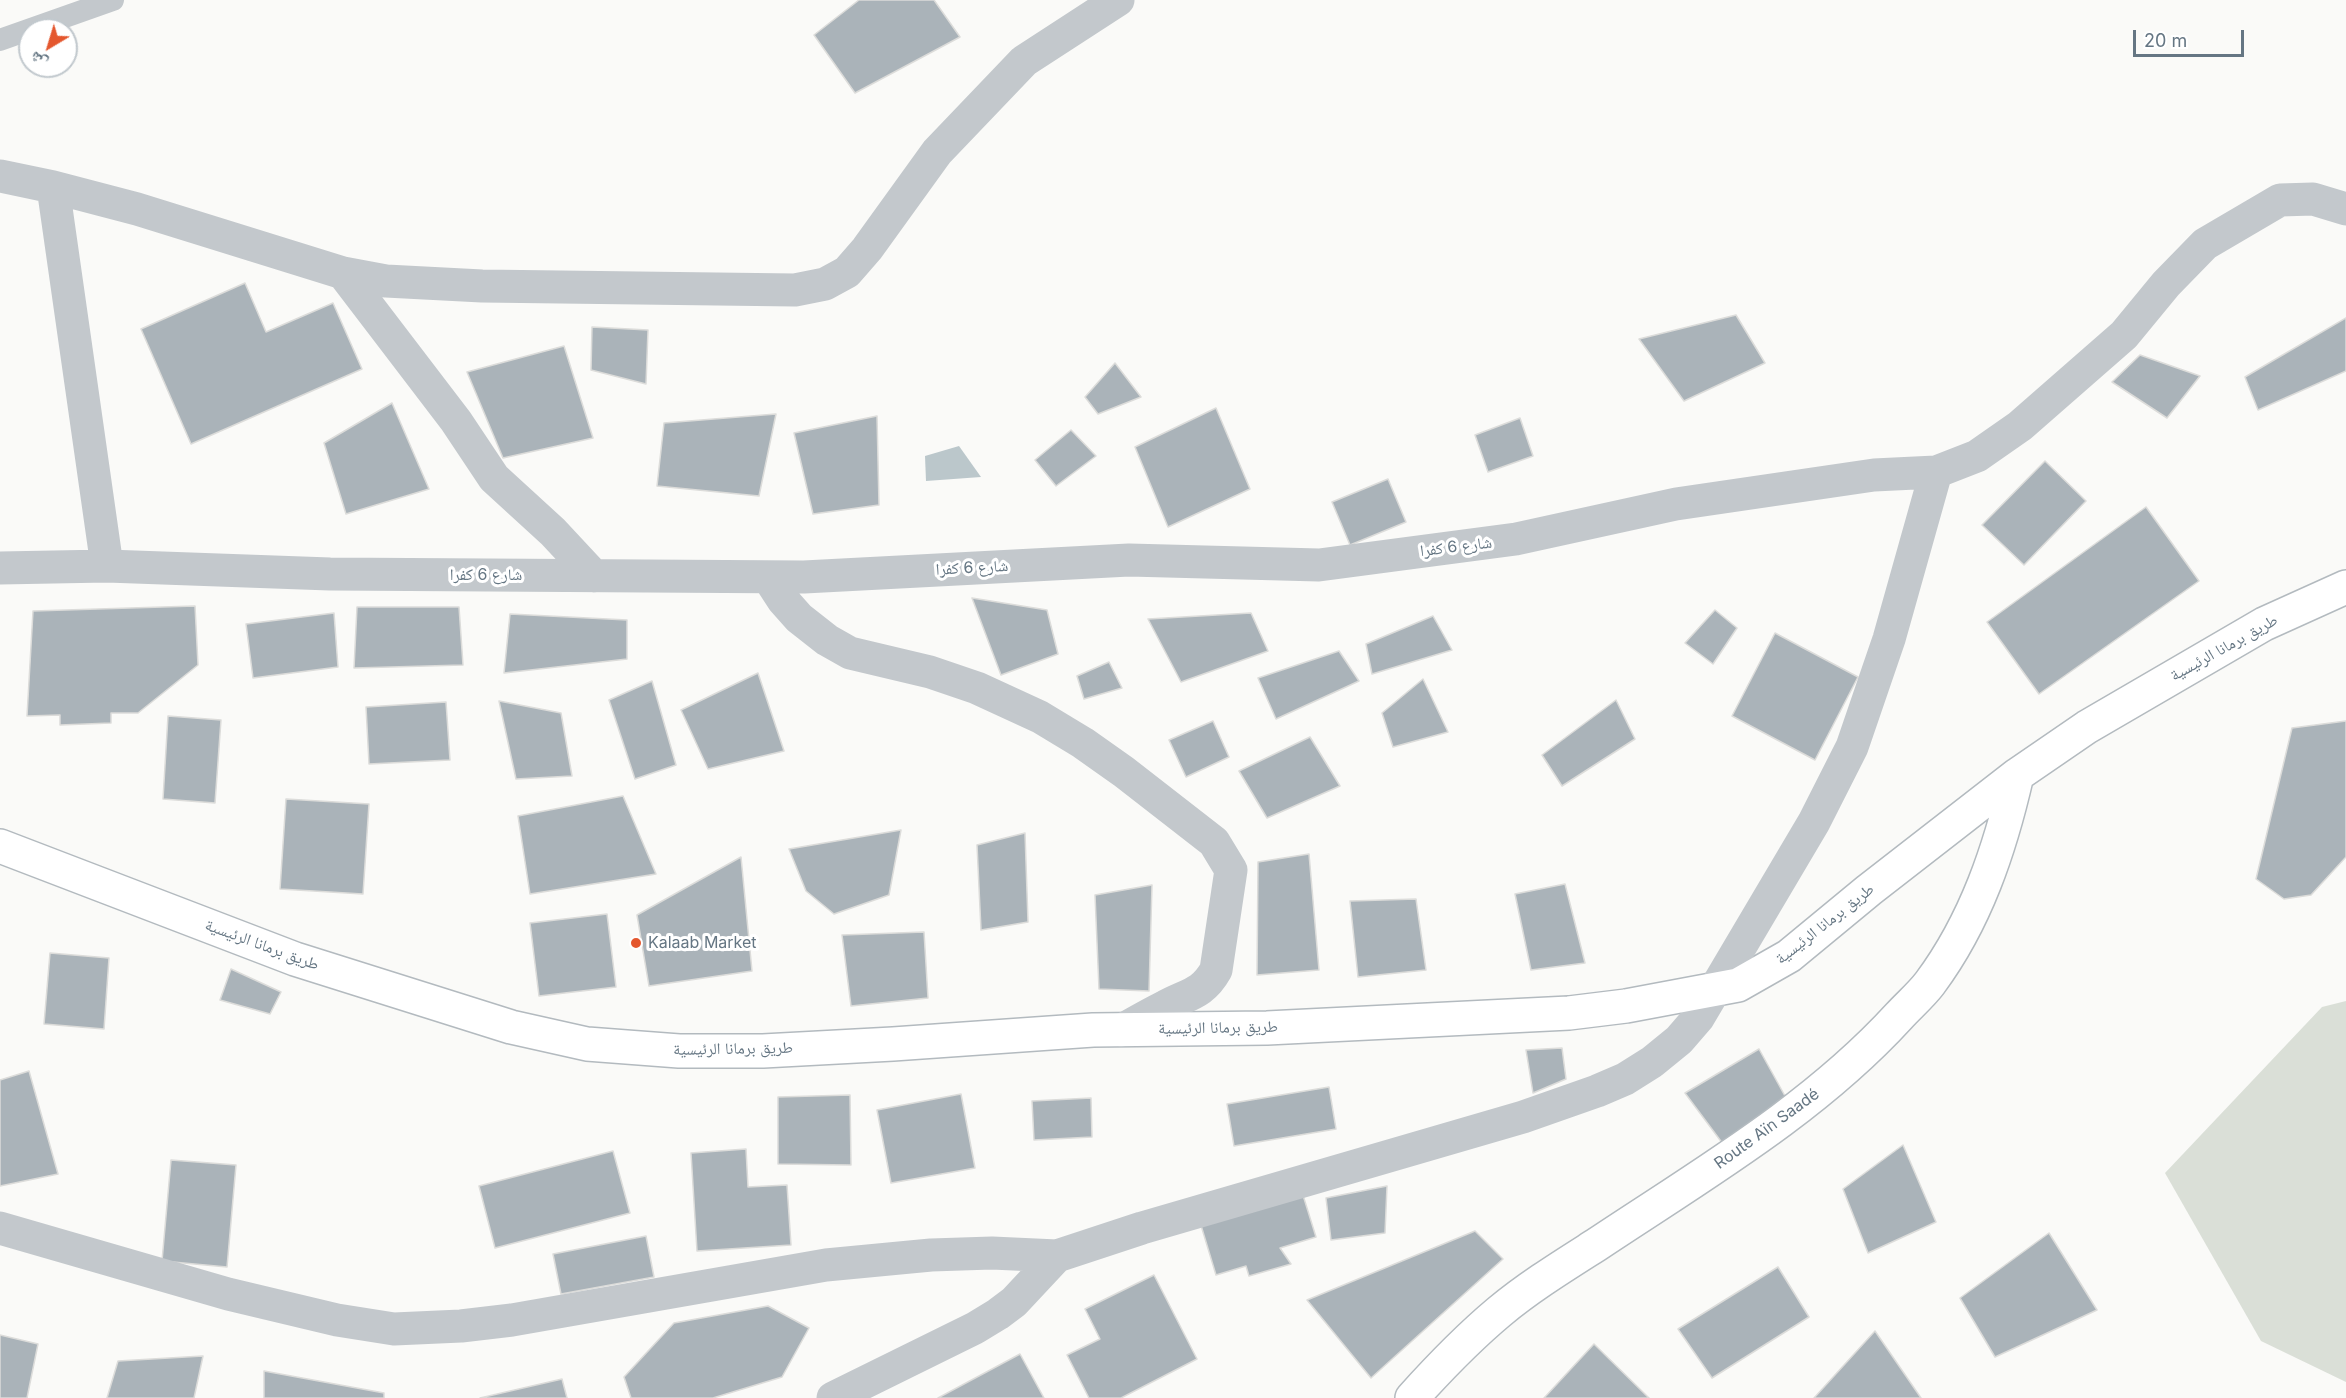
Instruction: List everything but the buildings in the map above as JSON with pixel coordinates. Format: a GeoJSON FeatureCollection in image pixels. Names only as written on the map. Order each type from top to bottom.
{"type":"FeatureCollection","features":[{"type":"Feature","properties":{"kind":"main road","name":"طريق برمانا الرئيسية"},"geometry":{"type":"LineString","coordinates":[[0,846],[295,959],[511,1027],[587,1044],[679,1051],[763,1051],[1122,1030],[1267,1028],[1569,1013],[1626,1006],[1716,991],[1738,985],[1788,956],[1869,890],[2017,776],[2087,727],[2243,635],[2346,587]]}},
{"type":"Feature","properties":{"kind":"main road","name":"Route Aïn Saadé"},"geometry":{"type":"LineString","coordinates":[[1412,1398],[1499,1312],[1559,1269],[1738,1152],[1822,1090],[1876,1042],[1930,983],[1963,930],[1990,874],[2017,776]]}},
{"type":"Feature","properties":{"kind":"street"},"geometry":{"type":"LineString","coordinates":[[0,176],[137,209],[343,273],[386,281],[482,286],[795,290],[825,284],[847,272],[937,152],[1024,61],[1118,0]]}},
{"type":"Feature","properties":{"kind":"street"},"geometry":{"type":"LineString","coordinates":[[53,187],[107,566]]}},
{"type":"Feature","properties":{"kind":"street","name":"شارع 6 كفرا"},"geometry":{"type":"LineString","coordinates":[[0,568],[107,566],[330,574],[804,577],[1129,560],[1319,565],[1516,539],[1688,502],[1874,475],[1936,472],[1977,456],[2020,426],[2124,335],[2166,284],[2205,244],[2280,200],[2313,199],[2346,209]]}},
{"type":"Feature","properties":{"kind":"street"},"geometry":{"type":"LineString","coordinates":[[343,273],[449,412],[494,478],[553,531],[594,576]]}},
{"type":"Feature","properties":{"kind":"street"},"geometry":{"type":"LineString","coordinates":[[0,1228],[228,1294],[337,1320],[394,1329],[461,1326],[512,1320],[826,1264],[982,1253],[1057,1256],[1142,1228],[1523,1117],[1597,1091],[1625,1079],[1652,1062],[1679,1040],[1698,1018],[1814,822],[1852,747],[1889,639],[1936,472]]}},
{"type":"Feature","properties":{"kind":"street"},"geometry":{"type":"LineString","coordinates":[[768,577],[783,600],[799,618],[827,640],[850,653],[930,672],[977,688],[1040,717],[1083,743],[1124,772],[1214,842],[1231,870],[1216,970],[1208,984],[1188,997],[1167,1005],[1122,1030]]}},
{"type":"Feature","properties":{"kind":"street"},"geometry":{"type":"LineString","coordinates":[[833,1398],[975,1328],[998,1314],[1014,1302],[1057,1256]]}},
{"type":"Feature","properties":{"kind":"lane"},"geometry":{"type":"LineString","coordinates":[[0,40],[113,0]]}},
{"type":"Feature","properties":{"kind":"shaded area"},"geometry":{"type":"Polygon","coordinates":[[[959,446],[981,477],[926,481],[925,456],[959,446]]]}},
{"type":"Feature","properties":{"kind":"shaded area"},"geometry":{"type":"Polygon","coordinates":[[[2346,1001],[2346,1382],[2261,1341],[2165,1173],[2322,1007],[2346,1001]]]}},
{"type":"Feature","properties":{"kind":"place","name":"Kalaab Market"},"geometry":{"type":"Point","coordinates":[636,943]}}]}
